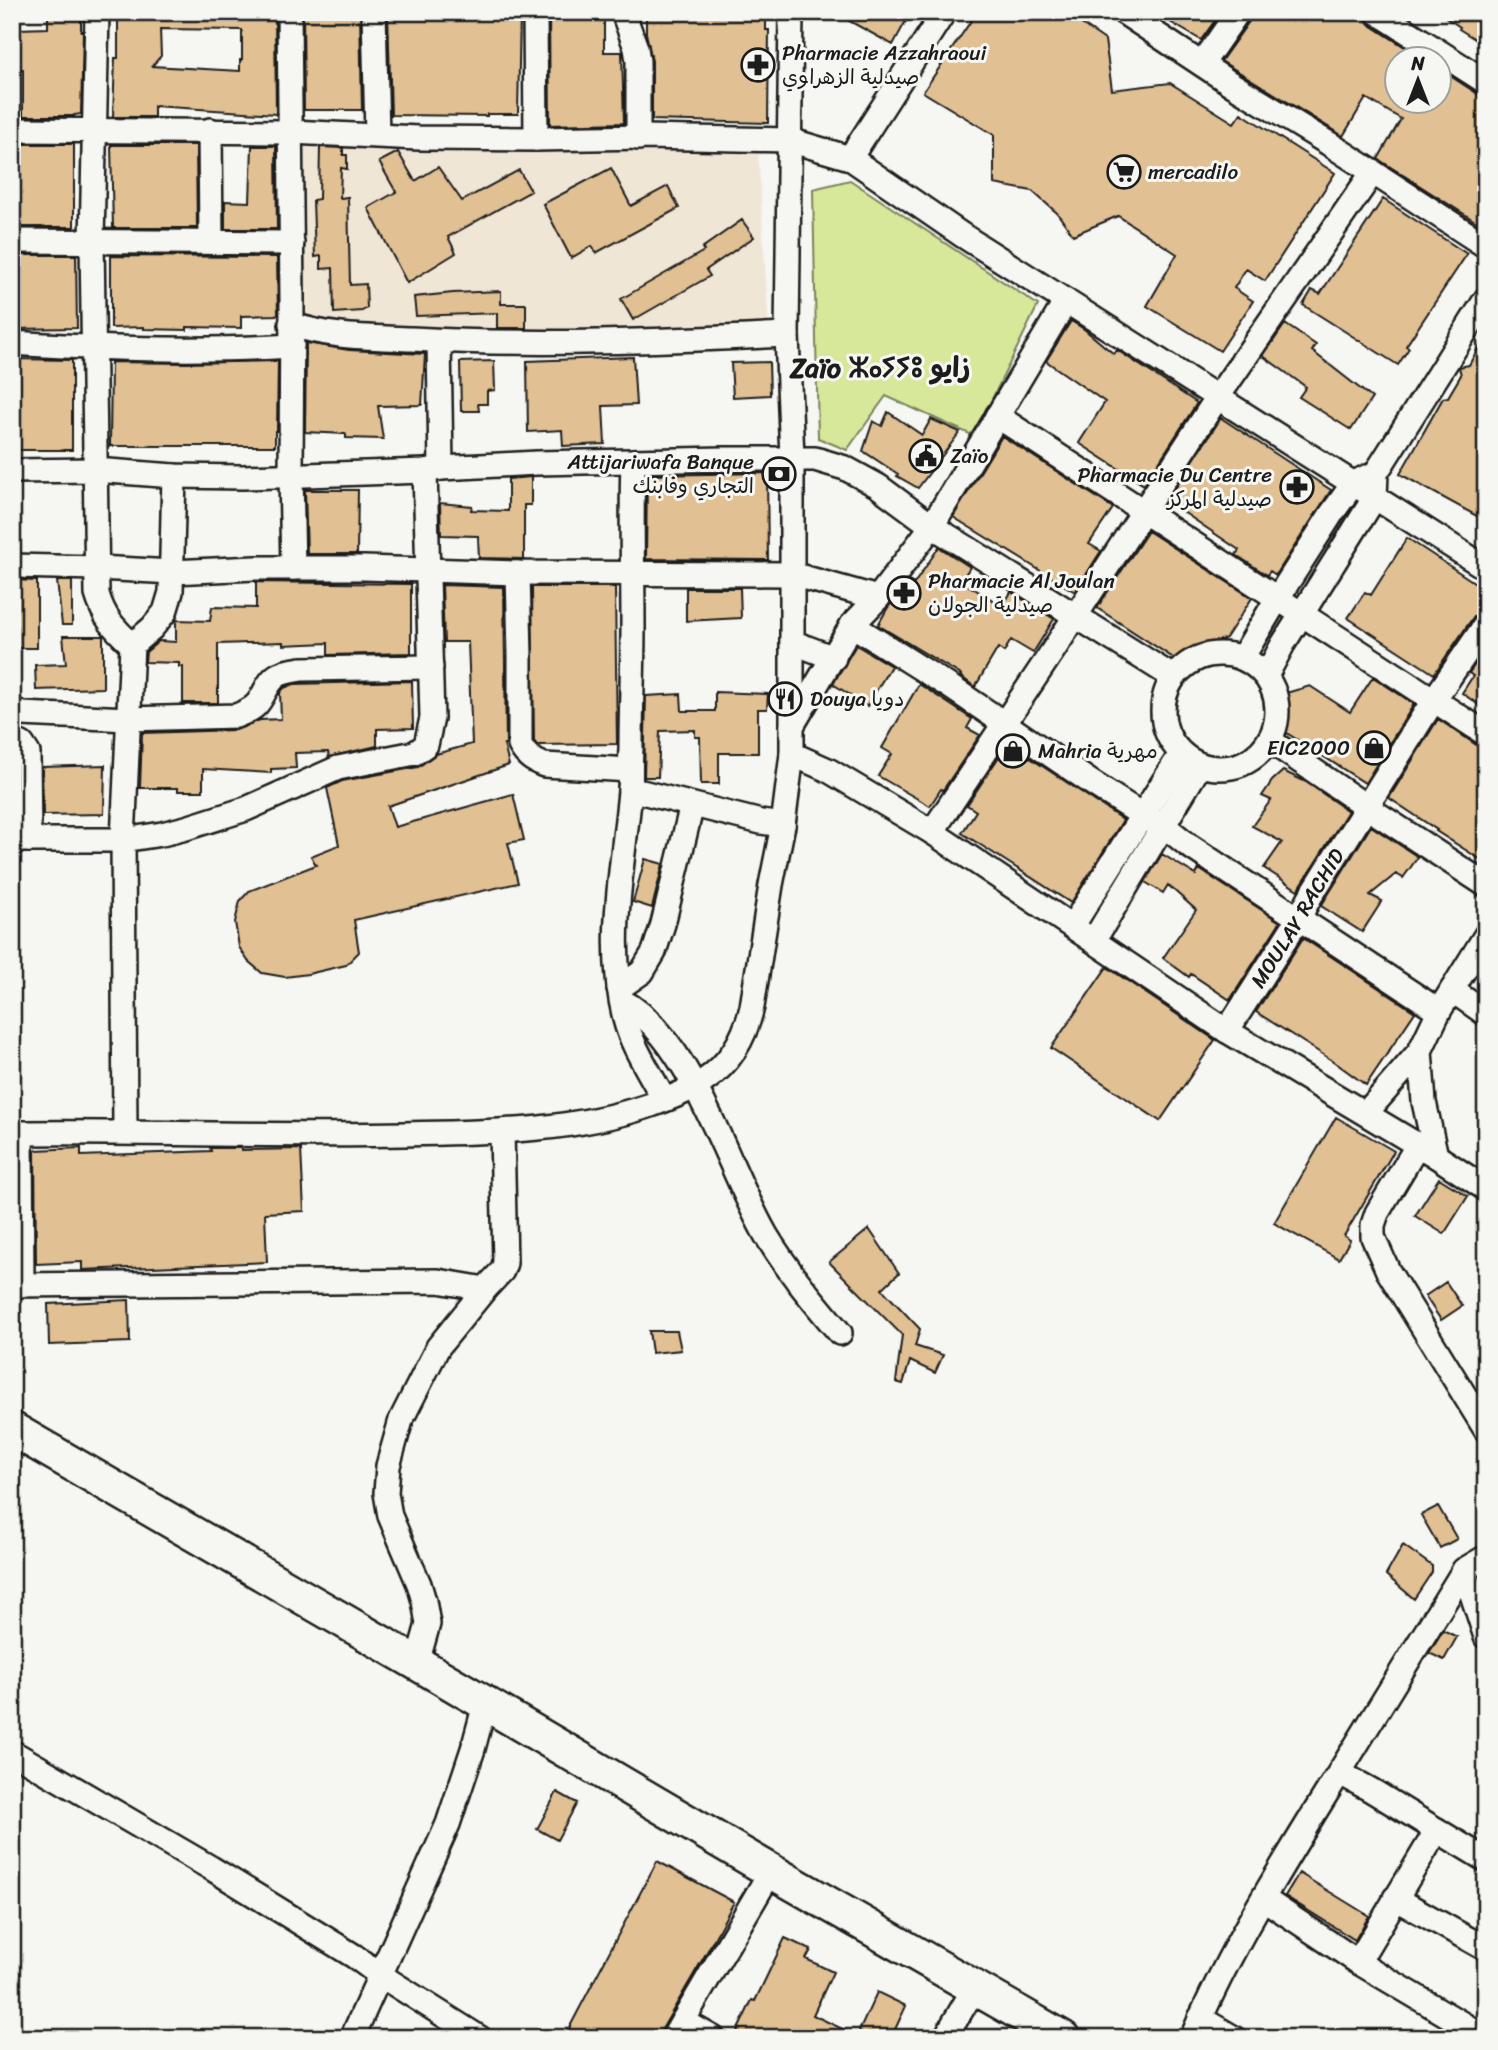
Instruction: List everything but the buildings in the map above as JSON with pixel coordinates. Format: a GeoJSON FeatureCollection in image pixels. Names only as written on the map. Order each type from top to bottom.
{"type":"FeatureCollection","features":[{"type":"Feature","properties":{"kind":"highway"},"geometry":{"type":"LineString","coordinates":[[12,1430],[1063,2038]]}},
{"type":"Feature","properties":{"kind":"street"},"geometry":{"type":"LineString","coordinates":[[97,12],[92,241],[97,594],[102,611],[114,629],[132,645]]}},
{"type":"Feature","properties":{"kind":"street"},"geometry":{"type":"LineString","coordinates":[[289,12],[293,568]]}},
{"type":"Feature","properties":{"kind":"street"},"geometry":{"type":"LineString","coordinates":[[374,12],[377,135]]}},
{"type":"Feature","properties":{"kind":"street"},"geometry":{"type":"LineString","coordinates":[[535,12],[536,139]]}},
{"type":"Feature","properties":{"kind":"street"},"geometry":{"type":"LineString","coordinates":[[623,12],[638,61],[638,138]]}},
{"type":"Feature","properties":{"kind":"street"},"geometry":{"type":"LineString","coordinates":[[485,1289],[438,1282],[17,1285],[17,1133],[331,1135],[502,1132],[585,1123],[620,1115],[695,1086],[734,1053],[747,1027],[783,825],[792,754],[792,458],[787,335],[791,12]]}},
{"type":"Feature","properties":{"kind":"street"},"geometry":{"type":"LineString","coordinates":[[850,158],[944,12]]}},
{"type":"Feature","properties":{"kind":"street"},"geometry":{"type":"LineString","coordinates":[[1123,12],[1486,246]]}},
{"type":"Feature","properties":{"kind":"street"},"geometry":{"type":"LineString","coordinates":[[1202,64],[1238,12]]}},
{"type":"Feature","properties":{"kind":"street"},"geometry":{"type":"LineString","coordinates":[[1377,12],[1414,22],[1486,82]]}},
{"type":"Feature","properties":{"kind":"street"},"geometry":{"type":"LineString","coordinates":[[12,130],[210,130],[536,139],[789,140],[850,158],[962,235],[1486,568]]}},
{"type":"Feature","properties":{"kind":"street"},"geometry":{"type":"LineString","coordinates":[[210,130],[211,242]]}},
{"type":"Feature","properties":{"kind":"street"},"geometry":{"type":"LineString","coordinates":[[932,832],[1217,398],[1373,172]]}},
{"type":"Feature","properties":{"kind":"street"},"geometry":{"type":"LineString","coordinates":[[12,241],[292,243]]}},
{"type":"Feature","properties":{"kind":"street"},"geometry":{"type":"LineString","coordinates":[[1242,658],[1277,599],[1353,484],[1376,472],[1486,299]]}},
{"type":"Feature","properties":{"kind":"street"},"geometry":{"type":"LineString","coordinates":[[792,726],[852,625],[878,598],[932,526],[1066,301]]}},
{"type":"Feature","properties":{"kind":"street"},"geometry":{"type":"LineString","coordinates":[[12,343],[93,348],[232,348],[311,332],[439,341],[625,342],[787,335]]}},
{"type":"Feature","properties":{"kind":"street"},"geometry":{"type":"LineString","coordinates":[[12,740],[22,744],[28,753],[21,840],[142,839],[246,809],[338,768],[422,749],[426,745],[432,718],[428,569],[439,341]]}},
{"type":"Feature","properties":{"kind":"street"},"geometry":{"type":"LineString","coordinates":[[997,415],[1486,734]]}},
{"type":"Feature","properties":{"kind":"street"},"geometry":{"type":"LineString","coordinates":[[12,471],[95,470],[243,477],[633,461],[815,459],[845,468],[878,486],[932,526],[1173,677]]}},
{"type":"Feature","properties":{"kind":"street"},"geometry":{"type":"LineString","coordinates":[[633,461],[630,780],[616,921],[621,994],[629,1029],[664,1100]]}},
{"type":"Feature","properties":{"kind":"street"},"geometry":{"type":"LineString","coordinates":[[1266,676],[1375,497],[1376,472]]}},
{"type":"Feature","properties":{"kind":"street"},"geometry":{"type":"LineString","coordinates":[[125,1132],[123,840],[132,645],[152,628],[165,612],[171,592],[174,475]]}},
{"type":"Feature","properties":{"kind":"street"},"geometry":{"type":"LineString","coordinates":[[12,566],[173,572],[293,568],[518,573],[792,573],[878,598]]}},
{"type":"Feature","properties":{"kind":"street"},"geometry":{"type":"LineString","coordinates":[[518,573],[520,745],[531,760],[544,765],[630,780],[692,805],[783,825]]}},
{"type":"Feature","properties":{"kind":"street","name":"MOULAY RACHID"},"geometry":{"type":"LineString","coordinates":[[1227,1031],[1433,701],[1486,624]]}},
{"type":"Feature","properties":{"kind":"street"},"geometry":{"type":"LineString","coordinates":[[852,625],[1092,783],[1153,820],[1439,1011]]}},
{"type":"Feature","properties":{"kind":"street"},"geometry":{"type":"LineString","coordinates":[[792,642],[834,658]]}},
{"type":"Feature","properties":{"kind":"street"},"geometry":{"type":"LineString","coordinates":[[1223,654],[1242,658],[1266,676],[1276,701],[1275,727],[1269,740],[1247,761],[1232,767],[1216,768],[1191,759],[1168,737],[1162,717],[1164,696],[1173,677],[1187,663],[1204,655],[1223,654]]}},
{"type":"Feature","properties":{"kind":"street"},"geometry":{"type":"LineString","coordinates":[[12,709],[22,714],[128,719],[236,716],[248,712],[257,704],[272,680],[278,674],[288,671],[431,667]]}},
{"type":"Feature","properties":{"kind":"street"},"geometry":{"type":"LineString","coordinates":[[1269,740],[1486,885]]}},
{"type":"Feature","properties":{"kind":"street"},"geometry":{"type":"LineString","coordinates":[[792,754],[828,770],[932,832],[1227,1031],[1484,1184]]}},
{"type":"Feature","properties":{"kind":"street"},"geometry":{"type":"LineString","coordinates":[[1073,925],[1153,820],[1191,759]]}},
{"type":"Feature","properties":{"kind":"street"},"geometry":{"type":"LineString","coordinates":[[621,994],[642,972],[654,952],[692,805]]}},
{"type":"Feature","properties":{"kind":"street"},"geometry":{"type":"LineString","coordinates":[[1094,940],[1153,820]]}},
{"type":"Feature","properties":{"kind":"street"},"geometry":{"type":"LineString","coordinates":[[1366,1113],[1420,1051],[1439,1011],[1486,935]]}},
{"type":"Feature","properties":{"kind":"street"},"geometry":{"type":"LineString","coordinates":[[1452,990],[1486,1014]]}},
{"type":"Feature","properties":{"kind":"street"},"geometry":{"type":"LineString","coordinates":[[621,994],[657,1029],[695,1086],[765,1233],[840,1333]]}},
{"type":"Feature","properties":{"kind":"street"},"geometry":{"type":"LineString","coordinates":[[1420,1051],[1427,1151],[1377,1213],[1373,1237],[1388,1271],[1486,1430]]}},
{"type":"Feature","properties":{"kind":"street"},"geometry":{"type":"LineString","coordinates":[[417,1664],[428,1624],[419,1584],[390,1516],[386,1493],[388,1466],[401,1420],[438,1347],[505,1264],[502,1132]]}},
{"type":"Feature","properties":{"kind":"street"},"geometry":{"type":"LineString","coordinates":[[1234,2038],[1196,2028],[1264,1899],[1464,1570],[1486,1557]]}},
{"type":"Feature","properties":{"kind":"street"},"geometry":{"type":"LineString","coordinates":[[1464,1570],[1486,1637]]}},
{"type":"Feature","properties":{"kind":"street"},"geometry":{"type":"LineString","coordinates":[[352,2038],[448,1824],[485,1704]]}},
{"type":"Feature","properties":{"kind":"street"},"geometry":{"type":"LineString","coordinates":[[12,1752],[200,1861],[354,1956],[474,2036]]}},
{"type":"Feature","properties":{"kind":"street"},"geometry":{"type":"LineString","coordinates":[[1340,1773],[1486,1860]]}},
{"type":"Feature","properties":{"kind":"street"},"geometry":{"type":"LineString","coordinates":[[1359,1962],[1437,1830]]}},
{"type":"Feature","properties":{"kind":"street"},"geometry":{"type":"LineString","coordinates":[[713,2038],[678,2029],[771,1871]]}},
{"type":"Feature","properties":{"kind":"street"},"geometry":{"type":"LineString","coordinates":[[1395,1898],[1486,1949]]}},
{"type":"Feature","properties":{"kind":"street"},"geometry":{"type":"LineString","coordinates":[[1264,1899],[1470,2034]]}},
{"type":"Feature","properties":{"kind":"street"},"geometry":{"type":"LineString","coordinates":[[945,2038],[975,1987]]}},
{"type":"Feature","properties":{"kind":"shaded area"},"geometry":{"type":"Polygon","coordinates":[[[301,142],[758,149],[769,331],[303,335],[301,142]]]}},
{"type":"Feature","properties":{"kind":"green space"},"geometry":{"type":"Polygon","coordinates":[[[850,180],[1038,305],[974,436],[886,396],[847,450],[818,438],[813,189],[850,180]]]}},
{"type":"Feature","properties":{"kind":"place","name":"Pharmacie Azzahraoui صيدلية الزهراوي"},"geometry":{"type":"Point","coordinates":[758,65]}},
{"type":"Feature","properties":{"kind":"place","name":"mercadilo"},"geometry":{"type":"Point","coordinates":[1124,172]}},
{"type":"Feature","properties":{"kind":"place","name":"Zaïo"},"geometry":{"type":"Point","coordinates":[926,456]}},
{"type":"Feature","properties":{"kind":"place","name":"Attijariwafa Banque التجاري وفابنك"},"geometry":{"type":"Point","coordinates":[779,474]}},
{"type":"Feature","properties":{"kind":"place","name":"Pharmacie Du Centre صيدلية المركز"},"geometry":{"type":"Point","coordinates":[1297,487]}},
{"type":"Feature","properties":{"kind":"place","name":"Pharmacie Al Joulan صيدلية الجولان"},"geometry":{"type":"Point","coordinates":[904,593]}},
{"type":"Feature","properties":{"kind":"place","name":"Douya دويا"},"geometry":{"type":"Point","coordinates":[785,699]}},
{"type":"Feature","properties":{"kind":"place","name":"EIC2000"},"geometry":{"type":"Point","coordinates":[1374,748]}},
{"type":"Feature","properties":{"kind":"place","name":"Mahria مهرية"},"geometry":{"type":"Point","coordinates":[1013,751]}},
{"type":"Feature","properties":{"kind":"district","name":"Zaïo ⵣⴰⵢⵢⵓ زايو"},"geometry":{"type":"Point","coordinates":[880,367]}}]}
